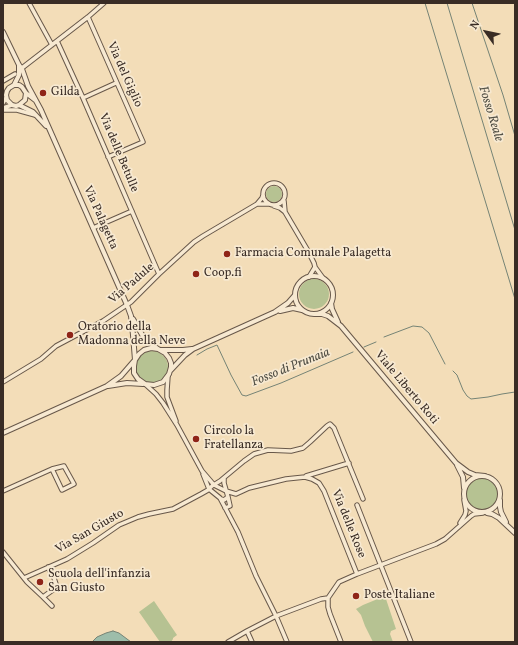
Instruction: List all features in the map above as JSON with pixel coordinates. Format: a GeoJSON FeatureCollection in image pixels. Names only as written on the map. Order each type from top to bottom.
{"type":"FeatureCollection","features":[{"type":"Feature","properties":{"kind":"street"},"geometry":{"type":"LineString","coordinates":[[29,3],[52,45]]}},
{"type":"Feature","properties":{"kind":"street"},"geometry":{"type":"LineString","coordinates":[[3,103],[5,94],[9,88],[14,85],[21,68],[104,3]]}},
{"type":"Feature","properties":{"kind":"street","name":"Via del Giglio"},"geometry":{"type":"LineString","coordinates":[[88,17],[143,142],[108,157]]}},
{"type":"Feature","properties":{"kind":"street","name":"Via Palagetta"},"geometry":{"type":"LineString","coordinates":[[3,32],[21,68],[26,82],[37,101],[131,316],[144,338],[164,352],[169,358],[171,367],[168,376],[167,397],[177,425]]}},
{"type":"Feature","properties":{"kind":"street","name":"Via delle Betulle"},"geometry":{"type":"LineString","coordinates":[[57,41],[159,274]]}},
{"type":"Feature","properties":{"kind":"street","name":"Via Palagetta"},"geometry":{"type":"LineString","coordinates":[[21,68],[22,80],[26,93]]}},
{"type":"Feature","properties":{"kind":"street"},"geometry":{"type":"LineString","coordinates":[[3,81],[15,74]]}},
{"type":"Feature","properties":{"kind":"street"},"geometry":{"type":"LineString","coordinates":[[83,98],[116,83]]}},
{"type":"Feature","properties":{"kind":"street"},"geometry":{"type":"LineString","coordinates":[[14,85],[19,85],[24,88]]}},
{"type":"Feature","properties":{"kind":"street"},"geometry":{"type":"LineString","coordinates":[[3,109],[12,105],[20,105],[25,100],[26,93],[37,101]]}},
{"type":"Feature","properties":{"kind":"street"},"geometry":{"type":"LineString","coordinates":[[5,94],[8,102],[12,105]]}},
{"type":"Feature","properties":{"kind":"street","name":"Via Palagetta"},"geometry":{"type":"LineString","coordinates":[[20,105],[37,116],[49,129]]}},
{"type":"Feature","properties":{"kind":"street"},"geometry":{"type":"LineString","coordinates":[[3,109],[17,110],[37,116]]}},
{"type":"Feature","properties":{"kind":"street"},"geometry":{"type":"LineString","coordinates":[[170,371],[193,349],[276,312],[295,308],[308,313],[316,314],[325,310],[331,302],[333,297],[332,289],[315,267],[285,212],[284,190],[280,185],[274,183],[268,186],[257,204]]}},
{"type":"Feature","properties":{"kind":"street"},"geometry":{"type":"LineString","coordinates":[[263,194],[265,200],[271,205],[280,208],[285,212]]}},
{"type":"Feature","properties":{"kind":"street"},"geometry":{"type":"LineString","coordinates":[[257,204],[280,204],[284,200]]}},
{"type":"Feature","properties":{"kind":"street","name":"Via Padule"},"geometry":{"type":"LineString","coordinates":[[3,382],[41,359],[56,346],[103,321],[127,305],[194,242],[257,204]]}},
{"type":"Feature","properties":{"kind":"street"},"geometry":{"type":"LineString","coordinates":[[93,228],[132,211]]}},
{"type":"Feature","properties":{"kind":"street"},"geometry":{"type":"LineString","coordinates":[[276,312],[288,304],[295,295],[299,283],[309,276],[315,267]]}},
{"type":"Feature","properties":{"kind":"street"},"geometry":{"type":"LineString","coordinates":[[309,276],[323,278]]}},
{"type":"Feature","properties":{"kind":"street"},"geometry":{"type":"LineString","coordinates":[[295,295],[298,304],[304,311]]}},
{"type":"Feature","properties":{"kind":"street","name":"Viale Liberto Roti"},"geometry":{"type":"LineString","coordinates":[[331,302],[332,310],[340,326]]}},
{"type":"Feature","properties":{"kind":"street","name":"Viale Liberto Roti"},"geometry":{"type":"LineString","coordinates":[[316,314],[328,316],[340,326],[456,462],[468,472],[475,475],[485,476],[493,480],[498,485],[500,490],[501,512],[515,533]]}},
{"type":"Feature","properties":{"kind":"street","name":"Via Palagetta"},"geometry":{"type":"LineString","coordinates":[[131,316],[134,342],[134,373],[138,379],[156,394],[177,425],[202,471],[209,488]]}},
{"type":"Feature","properties":{"kind":"street"},"geometry":{"type":"LineString","coordinates":[[3,433],[107,386],[121,376],[144,350],[151,348],[183,350],[193,349]]}},
{"type":"Feature","properties":{"kind":"street"},"geometry":{"type":"LineString","coordinates":[[107,386],[127,384],[145,384],[151,386],[163,382],[168,376]]}},
{"type":"Feature","properties":{"kind":"street","name":"Via San Giusto"},"geometry":{"type":"LineString","coordinates":[[24,578],[67,559],[119,525],[148,514],[173,509],[218,483],[248,457],[257,452],[303,448],[330,424],[334,428],[349,463]]}},
{"type":"Feature","properties":{"kind":"street","name":"Viale Liberto Roti"},"geometry":{"type":"LineString","coordinates":[[456,462],[463,477],[464,498],[468,506],[478,512],[496,515],[511,528]]}},
{"type":"Feature","properties":{"kind":"street"},"geometry":{"type":"LineString","coordinates":[[214,485],[226,492],[237,494],[249,488],[286,479],[305,477],[349,463],[363,499]]}},
{"type":"Feature","properties":{"kind":"street"},"geometry":{"type":"LineString","coordinates":[[3,491],[52,469],[64,466],[74,484],[62,490],[52,469]]}},
{"type":"Feature","properties":{"kind":"street","name":"Via Palagetta"},"geometry":{"type":"LineString","coordinates":[[202,471],[214,485]]}},
{"type":"Feature","properties":{"kind":"street"},"geometry":{"type":"LineString","coordinates":[[455,530],[465,515],[465,487],[472,479],[485,476]]}},
{"type":"Feature","properties":{"kind":"street","name":"Via delle Rose"},"geometry":{"type":"LineString","coordinates":[[305,477],[317,482],[322,487],[357,574]]}},
{"type":"Feature","properties":{"kind":"street"},"geometry":{"type":"LineString","coordinates":[[224,478],[230,506],[225,508]]}},
{"type":"Feature","properties":{"kind":"street"},"geometry":{"type":"LineString","coordinates":[[209,488],[218,495],[238,532],[256,576],[287,642]]}},
{"type":"Feature","properties":{"kind":"street"},"geometry":{"type":"LineString","coordinates":[[342,642],[328,607],[328,598],[339,582],[436,544],[474,514],[493,509],[500,496]]}},
{"type":"Feature","properties":{"kind":"street"},"geometry":{"type":"LineString","coordinates":[[220,499],[224,500],[228,497]]}},
{"type":"Feature","properties":{"kind":"street"},"geometry":{"type":"LineString","coordinates":[[356,506],[411,642]]}},
{"type":"Feature","properties":{"kind":"street"},"geometry":{"type":"LineString","coordinates":[[3,552],[32,587],[52,606]]}},
{"type":"Feature","properties":{"kind":"street","name":"Via San Giusto"},"geometry":{"type":"LineString","coordinates":[[44,597],[57,587],[48,567]]}},
{"type":"Feature","properties":{"kind":"street"},"geometry":{"type":"LineString","coordinates":[[228,642],[276,616],[309,603],[328,598]]}},
{"type":"Feature","properties":{"kind":"street"},"geometry":{"type":"LineString","coordinates":[[247,631],[252,642]]}},
{"type":"Feature","properties":{"kind":"shaded area"},"geometry":{"type":"Polygon","coordinates":[[[274,186],[280,188],[282,194],[280,200],[274,202],[268,200],[266,194],[268,188],[274,186]]]}},
{"type":"Feature","properties":{"kind":"shaded area"},"geometry":{"type":"Polygon","coordinates":[[[314,279],[325,283],[329,294],[325,305],[314,309],[303,305],[299,294],[303,283],[314,279]]]}},
{"type":"Feature","properties":{"kind":"shaded area"},"geometry":{"type":"Polygon","coordinates":[[[149,351],[155,351],[164,355],[168,367],[164,379],[155,383],[149,383],[140,379],[136,370],[136,364],[140,355],[149,351]]]}},
{"type":"Feature","properties":{"kind":"shaded area"},"geometry":{"type":"Polygon","coordinates":[[[479,478],[485,478],[495,485],[498,494],[497,500],[491,507],[485,510],[479,510],[469,503],[466,497],[466,491],[473,481],[479,478]]]}},
{"type":"Feature","properties":{"kind":"shaded area"},"geometry":{"type":"Polygon","coordinates":[[[385,596],[396,629],[391,631],[390,634],[393,642],[373,642],[361,615],[356,609],[385,596]]]}},
{"type":"Feature","properties":{"kind":"shaded area"},"geometry":{"type":"Polygon","coordinates":[[[154,601],[177,635],[171,642],[160,642],[139,612],[154,601]]]}},
{"type":"Feature","properties":{"kind":"shaded area"},"geometry":{"type":"Polygon","coordinates":[[[113,631],[119,633],[131,642],[92,642],[97,637],[113,631]]]}},
{"type":"Feature","properties":{"kind":"waterway"},"geometry":{"type":"LineString","coordinates":[[425,3],[515,299]]}},
{"type":"Feature","properties":{"kind":"waterway","name":"Fosso Reale"},"geometry":{"type":"LineString","coordinates":[[447,3],[515,230]]}},
{"type":"Feature","properties":{"kind":"waterway"},"geometry":{"type":"LineString","coordinates":[[472,3],[515,136]]}},
{"type":"Feature","properties":{"kind":"waterway","name":"Fosso di Prunaia"},"geometry":{"type":"LineString","coordinates":[[384,337],[413,326],[422,327],[429,333],[445,364]]}},
{"type":"Feature","properties":{"kind":"waterway","name":"Fosso di Prunaia"},"geometry":{"type":"LineString","coordinates":[[364,347],[376,342]]}},
{"type":"Feature","properties":{"kind":"waterway","name":"Fosso di Prunaia"},"geometry":{"type":"LineString","coordinates":[[197,355],[217,345],[242,395],[246,396],[281,383],[353,352]]}},
{"type":"Feature","properties":{"kind":"waterway","name":"Fosso di Prunaia"},"geometry":{"type":"LineString","coordinates":[[453,371],[457,375],[463,390],[471,399],[515,392]]}},
{"type":"Feature","properties":{"kind":"place","name":"Gilda"},"geometry":{"type":"Point","coordinates":[43,93]}},
{"type":"Feature","properties":{"kind":"place","name":"Farmacia Comunale Palagetta"},"geometry":{"type":"Point","coordinates":[227,254]}},
{"type":"Feature","properties":{"kind":"place","name":"Coop.fi"},"geometry":{"type":"Point","coordinates":[196,274]}},
{"type":"Feature","properties":{"kind":"place","name":"Oratorio della Madonna della Neve"},"geometry":{"type":"Point","coordinates":[70,335]}},
{"type":"Feature","properties":{"kind":"place","name":"Circolo la Fratellanza"},"geometry":{"type":"Point","coordinates":[196,439]}},
{"type":"Feature","properties":{"kind":"place","name":"Scuola dell'infanzia San Giusto"},"geometry":{"type":"Point","coordinates":[40,582]}},
{"type":"Feature","properties":{"kind":"place","name":"Poste Italiane"},"geometry":{"type":"Point","coordinates":[356,596]}}]}
